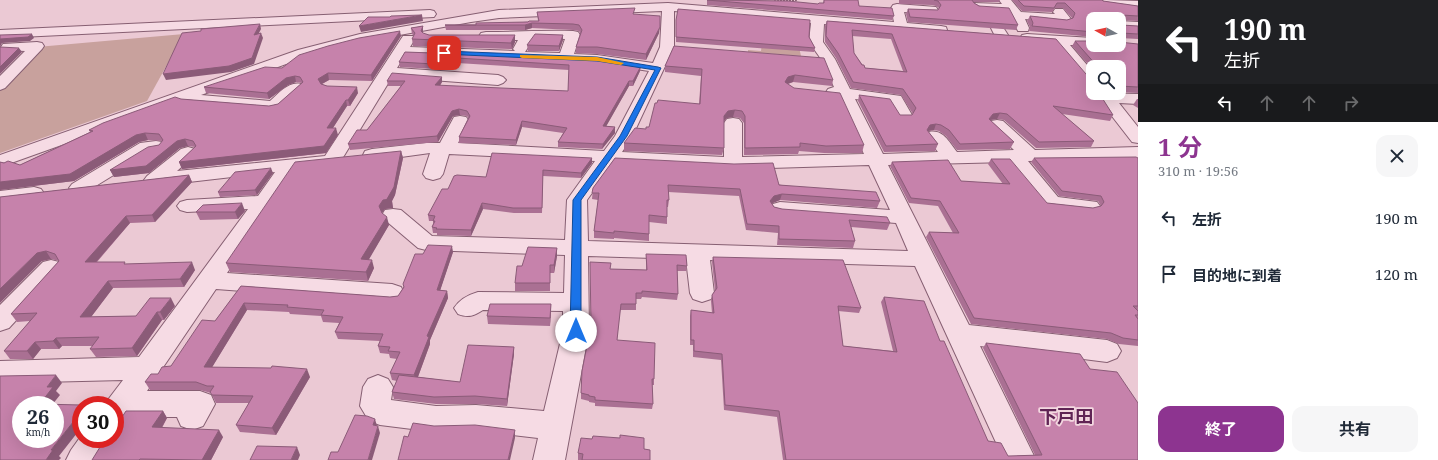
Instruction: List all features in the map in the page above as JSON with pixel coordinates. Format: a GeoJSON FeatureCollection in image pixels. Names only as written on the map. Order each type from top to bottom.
{"type":"FeatureCollection","features":[{"type":"Feature","properties":{"kind":"street"},"geometry":{"type":"LineString","coordinates":[[0,160],[324,46],[360,38],[412,32],[465,19],[499,14],[666,3]]}},
{"type":"Feature","properties":{"kind":"street"},"geometry":{"type":"LineString","coordinates":[[549,460],[576,331],[575,246],[577,200],[623,136],[658,68],[675,48],[666,3]]}},
{"type":"Feature","properties":{"kind":"street"},"geometry":{"type":"LineString","coordinates":[[0,34],[217,22],[300,20],[445,13],[537,6],[666,3],[818,19],[955,31]]}},
{"type":"Feature","properties":{"kind":"street"},"geometry":{"type":"LineString","coordinates":[[977,5],[1013,8],[1065,19],[1064,15]]}},
{"type":"Feature","properties":{"kind":"street"},"geometry":{"type":"LineString","coordinates":[[1138,5],[1108,6],[1138,12]]}},
{"type":"Feature","properties":{"kind":"street"},"geometry":{"type":"LineString","coordinates":[[902,27],[897,8],[932,10]]}},
{"type":"Feature","properties":{"kind":"street"},"geometry":{"type":"LineString","coordinates":[[1013,8],[992,28],[1028,38],[1086,42]]}},
{"type":"Feature","properties":{"kind":"street"},"geometry":{"type":"LineString","coordinates":[[1013,8],[1028,38]]}},
{"type":"Feature","properties":{"kind":"street"},"geometry":{"type":"LineString","coordinates":[[566,58],[578,29],[593,9]]}},
{"type":"Feature","properties":{"kind":"street"},"geometry":{"type":"LineString","coordinates":[[445,13],[454,14],[465,19]]}},
{"type":"Feature","properties":{"kind":"street"},"geometry":{"type":"LineString","coordinates":[[818,19],[816,42],[821,59],[844,93],[1020,460]]}},
{"type":"Feature","properties":{"kind":"street"},"geometry":{"type":"LineString","coordinates":[[470,36],[527,36],[532,34],[578,29]]}},
{"type":"Feature","properties":{"kind":"street"},"geometry":{"type":"LineString","coordinates":[[412,32],[440,36]]}},
{"type":"Feature","properties":{"kind":"street"},"geometry":{"type":"LineString","coordinates":[[332,160],[412,32]]}},
{"type":"Feature","properties":{"kind":"street"},"geometry":{"type":"LineString","coordinates":[[516,56],[527,36]]}},
{"type":"Feature","properties":{"kind":"street"},"geometry":{"type":"LineString","coordinates":[[1059,40],[1086,73]]}},
{"type":"Feature","properties":{"kind":"street"},"geometry":{"type":"LineString","coordinates":[[0,47],[37,46],[2,81]]}},
{"type":"Feature","properties":{"kind":"street"},"geometry":{"type":"LineString","coordinates":[[401,51],[597,59],[658,68]]}},
{"type":"Feature","properties":{"kind":"street"},"geometry":{"type":"LineString","coordinates":[[388,72],[477,81],[498,80]]}},
{"type":"Feature","properties":{"kind":"street"},"geometry":{"type":"LineString","coordinates":[[173,98],[274,106],[296,87]]}},
{"type":"Feature","properties":{"kind":"street"},"geometry":{"type":"LineString","coordinates":[[357,87],[378,88]]}},
{"type":"Feature","properties":{"kind":"street"},"geometry":{"type":"LineString","coordinates":[[822,91],[894,99],[904,115]]}},
{"type":"Feature","properties":{"kind":"street"},"geometry":{"type":"LineString","coordinates":[[1126,98],[1138,99]]}},
{"type":"Feature","properties":{"kind":"street"},"geometry":{"type":"LineString","coordinates":[[1107,100],[1135,134]]}},
{"type":"Feature","properties":{"kind":"street"},"geometry":{"type":"LineString","coordinates":[[733,123],[733,163]]}},
{"type":"Feature","properties":{"kind":"street"},"geometry":{"type":"LineString","coordinates":[[433,174],[453,124]]}},
{"type":"Feature","properties":{"kind":"street"},"geometry":{"type":"LineString","coordinates":[[997,125],[1022,156],[1052,203],[1090,206]]}},
{"type":"Feature","properties":{"kind":"street"},"geometry":{"type":"LineString","coordinates":[[1108,129],[1135,134]]}},
{"type":"Feature","properties":{"kind":"street"},"geometry":{"type":"LineString","coordinates":[[935,136],[952,158]]}},
{"type":"Feature","properties":{"kind":"street"},"geometry":{"type":"LineString","coordinates":[[64,190],[146,147],[156,146]]}},
{"type":"Feature","properties":{"kind":"street"},"geometry":{"type":"LineString","coordinates":[[188,152],[147,181],[426,148],[733,163],[1138,153]]}},
{"type":"Feature","properties":{"kind":"street"},"geometry":{"type":"LineString","coordinates":[[124,401],[291,164]]}},
{"type":"Feature","properties":{"kind":"street"},"geometry":{"type":"LineString","coordinates":[[0,197],[117,184]]}},
{"type":"Feature","properties":{"kind":"street"},"geometry":{"type":"LineString","coordinates":[[187,206],[264,202]]}},
{"type":"Feature","properties":{"kind":"street"},"geometry":{"type":"LineString","coordinates":[[792,206],[904,217]]}},
{"type":"Feature","properties":{"kind":"street"},"geometry":{"type":"LineString","coordinates":[[393,215],[426,242],[924,259]]}},
{"type":"Feature","properties":{"kind":"street"},"geometry":{"type":"LineString","coordinates":[[697,251],[702,293]]}},
{"type":"Feature","properties":{"kind":"street"},"geometry":{"type":"LineString","coordinates":[[0,321],[26,301],[51,268]]}},
{"type":"Feature","properties":{"kind":"street"},"geometry":{"type":"LineString","coordinates":[[209,280],[392,293]]}},
{"type":"Feature","properties":{"kind":"street"},"geometry":{"type":"LineString","coordinates":[[467,308],[478,301],[575,302]]}},
{"type":"Feature","properties":{"kind":"street"},"geometry":{"type":"LineString","coordinates":[[960,334],[1095,355]]}},
{"type":"Feature","properties":{"kind":"street"},"geometry":{"type":"LineString","coordinates":[[0,372],[147,368]]}},
{"type":"Feature","properties":{"kind":"street"},"geometry":{"type":"LineString","coordinates":[[378,387],[375,406],[380,412],[436,418],[476,418],[556,426]]}},
{"type":"Feature","properties":{"kind":"street"},"geometry":{"type":"LineString","coordinates":[[124,409],[200,404],[192,417]]}},
{"type":"Feature","properties":{"kind":"street"},"geometry":{"type":"LineString","coordinates":[[82,460],[91,448]]}},
{"type":"Feature","properties":{"kind":"shaded area"},"geometry":{"type":"Polygon","coordinates":[[[184,34],[147,101],[0,153],[0,87],[37,47],[184,34]]]}},
{"type":"Feature","properties":{"kind":"shaded area"},"geometry":{"type":"Polygon","coordinates":[[[797,38],[801,56],[748,52],[748,50],[761,51],[762,42],[797,38]]]}},
{"type":"Feature","properties":{"kind":"building"},"geometry":{"type":"Polygon","coordinates":[[[707,0],[788,1],[818,4],[824,3],[824,0],[858,0],[859,6],[892,8],[894,16],[707,0]]]}},
{"type":"Feature","properties":{"kind":"building"},"geometry":{"type":"Polygon","coordinates":[[[934,0],[972,0],[979,6],[1009,8],[1018,25],[910,17],[908,9],[938,10],[941,5],[938,1],[934,0]]]}},
{"type":"Feature","properties":{"kind":"building"},"geometry":{"type":"Polygon","coordinates":[[[1018,0],[1102,0],[1138,6],[1138,16],[1126,15],[1126,12],[1086,12],[1086,31],[1032,26],[1033,23],[1030,16],[1067,20],[1073,18],[1075,13],[1065,3],[1057,3],[1054,8],[1024,6],[1018,0]]]}},
{"type":"Feature","properties":{"kind":"building"},"geometry":{"type":"Polygon","coordinates":[[[635,8],[633,14],[660,16],[660,27],[646,54],[597,47],[576,47],[582,30],[579,25],[532,23],[525,25],[476,25],[476,23],[539,21],[537,12],[635,8]]]}},
{"type":"Feature","properties":{"kind":"building"},"geometry":{"type":"Polygon","coordinates":[[[678,9],[810,20],[809,37],[815,48],[676,37],[676,20],[678,9]]]}},
{"type":"Feature","properties":{"kind":"building"},"geometry":{"type":"Polygon","coordinates":[[[422,15],[359,26],[368,17],[422,15]]]}},
{"type":"Feature","properties":{"kind":"building"},"geometry":{"type":"Polygon","coordinates":[[[827,21],[1056,39],[1086,74],[1086,100],[1103,100],[1113,115],[1053,106],[1094,141],[1039,142],[1007,114],[1000,113],[993,114],[989,119],[1014,142],[960,144],[949,130],[936,124],[930,125],[927,130],[938,144],[886,146],[859,95],[890,99],[900,115],[912,115],[916,108],[903,89],[853,82],[838,53],[826,36],[827,21]],[[852,30],[854,53],[865,68],[907,72],[892,34],[852,30]]]}},
{"type":"Feature","properties":{"kind":"building"},"geometry":{"type":"Polygon","coordinates":[[[260,24],[254,35],[261,33],[252,58],[229,66],[163,74],[182,33],[201,31],[201,29],[260,24]]]}},
{"type":"Feature","properties":{"kind":"building"},"geometry":{"type":"Polygon","coordinates":[[[1126,25],[1138,26],[1138,34],[1126,33],[1126,25]]]}},
{"type":"Feature","properties":{"kind":"building"},"geometry":{"type":"Polygon","coordinates":[[[423,26],[421,31],[429,35],[515,35],[511,43],[412,39],[415,33],[411,28],[423,26]]]}},
{"type":"Feature","properties":{"kind":"building"},"geometry":{"type":"Polygon","coordinates":[[[400,31],[371,75],[328,73],[318,79],[321,84],[327,86],[357,87],[348,100],[346,100],[327,128],[336,128],[324,146],[179,162],[196,146],[193,141],[185,139],[177,141],[146,166],[110,170],[148,147],[159,145],[163,140],[159,134],[145,133],[136,135],[70,174],[0,182],[0,162],[4,163],[8,161],[20,165],[93,131],[89,130],[103,123],[175,97],[181,99],[269,106],[278,104],[303,82],[300,77],[295,76],[286,78],[267,93],[204,87],[265,67],[282,68],[299,55],[328,46],[359,38],[400,31]]]}},
{"type":"Feature","properties":{"kind":"building"},"geometry":{"type":"Polygon","coordinates":[[[32,34],[28,37],[0,39],[0,35],[32,34]]]}},
{"type":"Feature","properties":{"kind":"building"},"geometry":{"type":"Polygon","coordinates":[[[535,34],[563,35],[559,46],[527,45],[535,34]]]}},
{"type":"Feature","properties":{"kind":"building"},"geometry":{"type":"Polygon","coordinates":[[[1075,41],[1086,41],[1086,52],[1126,52],[1126,43],[1138,44],[1138,87],[1126,86],[1126,60],[1092,60],[1075,41]]]}},
{"type":"Feature","properties":{"kind":"building"},"geometry":{"type":"Polygon","coordinates":[[[674,46],[824,58],[833,80],[795,75],[788,77],[785,82],[794,88],[840,93],[864,145],[826,146],[800,143],[800,147],[745,148],[745,116],[742,111],[735,110],[728,111],[724,116],[724,148],[624,143],[635,128],[646,129],[646,127],[649,127],[655,103],[657,103],[658,100],[700,104],[702,69],[665,66],[674,46]]]}},
{"type":"Feature","properties":{"kind":"building"},"geometry":{"type":"Polygon","coordinates":[[[0,47],[19,48],[0,67],[0,47]]]}},
{"type":"Feature","properties":{"kind":"building"},"geometry":{"type":"Polygon","coordinates":[[[405,52],[597,59],[641,66],[633,81],[629,81],[603,126],[615,127],[603,144],[558,142],[567,128],[522,121],[516,140],[459,137],[470,116],[467,111],[459,109],[452,111],[437,136],[348,144],[357,130],[367,130],[405,81],[387,81],[392,73],[442,77],[435,85],[568,91],[569,65],[457,58],[451,65],[399,62],[405,52]]]}},
{"type":"Feature","properties":{"kind":"building"},"geometry":{"type":"Polygon","coordinates":[[[401,151],[394,187],[387,199],[391,199],[383,200],[379,206],[382,213],[387,217],[361,259],[372,260],[366,272],[226,263],[295,162],[401,151]]]}},
{"type":"Feature","properties":{"kind":"building"},"geometry":{"type":"Polygon","coordinates":[[[492,153],[592,158],[581,173],[543,170],[542,208],[513,208],[482,203],[471,230],[436,229],[437,228],[432,227],[435,221],[433,221],[435,216],[428,215],[442,189],[448,189],[454,176],[457,175],[486,177],[492,153]]]}},
{"type":"Feature","properties":{"kind":"building"},"geometry":{"type":"Polygon","coordinates":[[[615,158],[734,164],[773,163],[779,185],[876,192],[880,201],[782,194],[774,196],[770,201],[774,207],[782,209],[887,217],[890,223],[849,220],[855,241],[779,239],[779,226],[747,224],[740,189],[668,185],[669,200],[667,200],[667,217],[649,215],[649,234],[594,231],[599,193],[592,193],[593,188],[615,158]]]}},
{"type":"Feature","properties":{"kind":"building"},"geometry":{"type":"Polygon","coordinates":[[[1034,158],[1138,158],[1138,306],[1133,306],[1138,311],[1138,315],[1135,315],[1138,319],[1138,340],[1123,338],[1111,333],[974,318],[929,232],[959,233],[940,201],[911,198],[892,162],[948,160],[961,181],[1010,184],[991,159],[1010,159],[1047,203],[1093,208],[1101,206],[1104,202],[1101,196],[1062,191],[1034,158]]]}},
{"type":"Feature","properties":{"kind":"building"},"geometry":{"type":"Polygon","coordinates":[[[271,168],[255,190],[218,192],[235,172],[271,168]]]}},
{"type":"Feature","properties":{"kind":"building"},"geometry":{"type":"Polygon","coordinates":[[[189,175],[152,215],[126,216],[85,262],[125,262],[124,264],[192,262],[180,279],[108,281],[80,317],[136,316],[150,298],[171,298],[160,312],[157,312],[132,348],[90,349],[99,337],[56,338],[53,341],[35,342],[27,351],[4,351],[37,313],[11,314],[59,261],[55,254],[46,251],[37,253],[0,289],[0,197],[189,175]]]}},
{"type":"Feature","properties":{"kind":"building"},"geometry":{"type":"Polygon","coordinates":[[[242,203],[235,212],[196,212],[203,205],[242,203]]]}},
{"type":"Feature","properties":{"kind":"building"},"geometry":{"type":"Polygon","coordinates":[[[428,245],[452,246],[437,290],[447,291],[427,336],[429,337],[414,375],[390,373],[400,352],[388,351],[390,347],[378,346],[383,334],[335,332],[343,317],[321,315],[324,310],[287,307],[288,305],[244,303],[204,367],[271,368],[272,366],[307,369],[272,428],[236,425],[253,396],[212,395],[210,392],[214,386],[207,386],[196,382],[145,382],[151,374],[158,374],[162,367],[171,366],[202,320],[215,321],[241,286],[390,297],[398,296],[404,287],[403,284],[415,254],[423,254],[428,245]]]}},
{"type":"Feature","properties":{"kind":"building"},"geometry":{"type":"Polygon","coordinates":[[[528,247],[557,248],[554,265],[550,265],[550,283],[515,283],[517,266],[522,266],[528,247]]]}},
{"type":"Feature","properties":{"kind":"building"},"geometry":{"type":"Polygon","coordinates":[[[646,254],[686,255],[687,266],[677,265],[678,294],[642,291],[642,293],[636,293],[636,304],[621,304],[617,340],[655,343],[654,379],[652,379],[653,404],[595,400],[595,397],[581,393],[582,371],[591,325],[590,262],[611,263],[610,269],[647,270],[646,254]]]}},
{"type":"Feature","properties":{"kind":"building"},"geometry":{"type":"Polygon","coordinates":[[[713,257],[843,260],[861,308],[838,306],[843,346],[897,352],[884,297],[924,301],[940,341],[944,341],[988,441],[1001,443],[1008,456],[1042,455],[986,343],[1080,354],[1090,369],[1117,372],[1138,403],[1138,460],[786,460],[779,411],[725,405],[722,354],[694,351],[694,340],[691,340],[691,310],[714,313],[712,295],[717,288],[713,257]]]}},
{"type":"Feature","properties":{"kind":"building"},"geometry":{"type":"Polygon","coordinates":[[[490,304],[551,304],[550,318],[487,316],[490,304]]]}},
{"type":"Feature","properties":{"kind":"building"},"geometry":{"type":"Polygon","coordinates":[[[468,345],[514,347],[507,399],[475,396],[434,397],[392,392],[399,375],[460,382],[468,345]]]}},
{"type":"Feature","properties":{"kind":"building"},"geometry":{"type":"Polygon","coordinates":[[[56,375],[47,387],[53,387],[46,396],[12,396],[12,448],[53,448],[51,450],[53,450],[46,460],[0,460],[0,376],[56,375]]]}},
{"type":"Feature","properties":{"kind":"building"},"geometry":{"type":"Polygon","coordinates":[[[64,405],[72,405],[72,423],[64,434],[64,405]]]}},
{"type":"Feature","properties":{"kind":"building"},"geometry":{"type":"Polygon","coordinates":[[[126,411],[163,411],[152,427],[219,430],[202,460],[92,460],[99,448],[124,448],[124,414],[126,411]]]}},
{"type":"Feature","properties":{"kind":"building"},"geometry":{"type":"Polygon","coordinates":[[[355,415],[367,416],[375,419],[373,425],[378,426],[368,460],[328,460],[331,452],[338,452],[355,415]]]}},
{"type":"Feature","properties":{"kind":"building"},"geometry":{"type":"Polygon","coordinates":[[[413,423],[434,426],[475,425],[515,430],[508,460],[398,460],[404,436],[408,437],[413,423]]]}},
{"type":"Feature","properties":{"kind":"building"},"geometry":{"type":"Polygon","coordinates":[[[620,435],[644,438],[644,449],[650,450],[650,460],[582,460],[583,454],[578,453],[581,438],[592,439],[593,436],[620,438],[620,435]]]}},
{"type":"Feature","properties":{"kind":"building"},"geometry":{"type":"Polygon","coordinates":[[[257,446],[297,447],[291,460],[250,460],[257,446]]]}},
{"type":"Feature","properties":{"kind":"slow traffic"},"geometry":{"type":"LineString","coordinates":[[522,56],[597,59],[621,63]]}},
{"type":"Feature","properties":{"kind":"district","name":"下戸田"},"geometry":{"type":"Point","coordinates":[1066,416]}},
{"type":"Feature","properties":{"kind":"route"},"geometry":{"type":"LineString","coordinates":[[444,53],[597,59],[658,68],[623,136],[577,200],[575,246],[576,331]]}}]}
